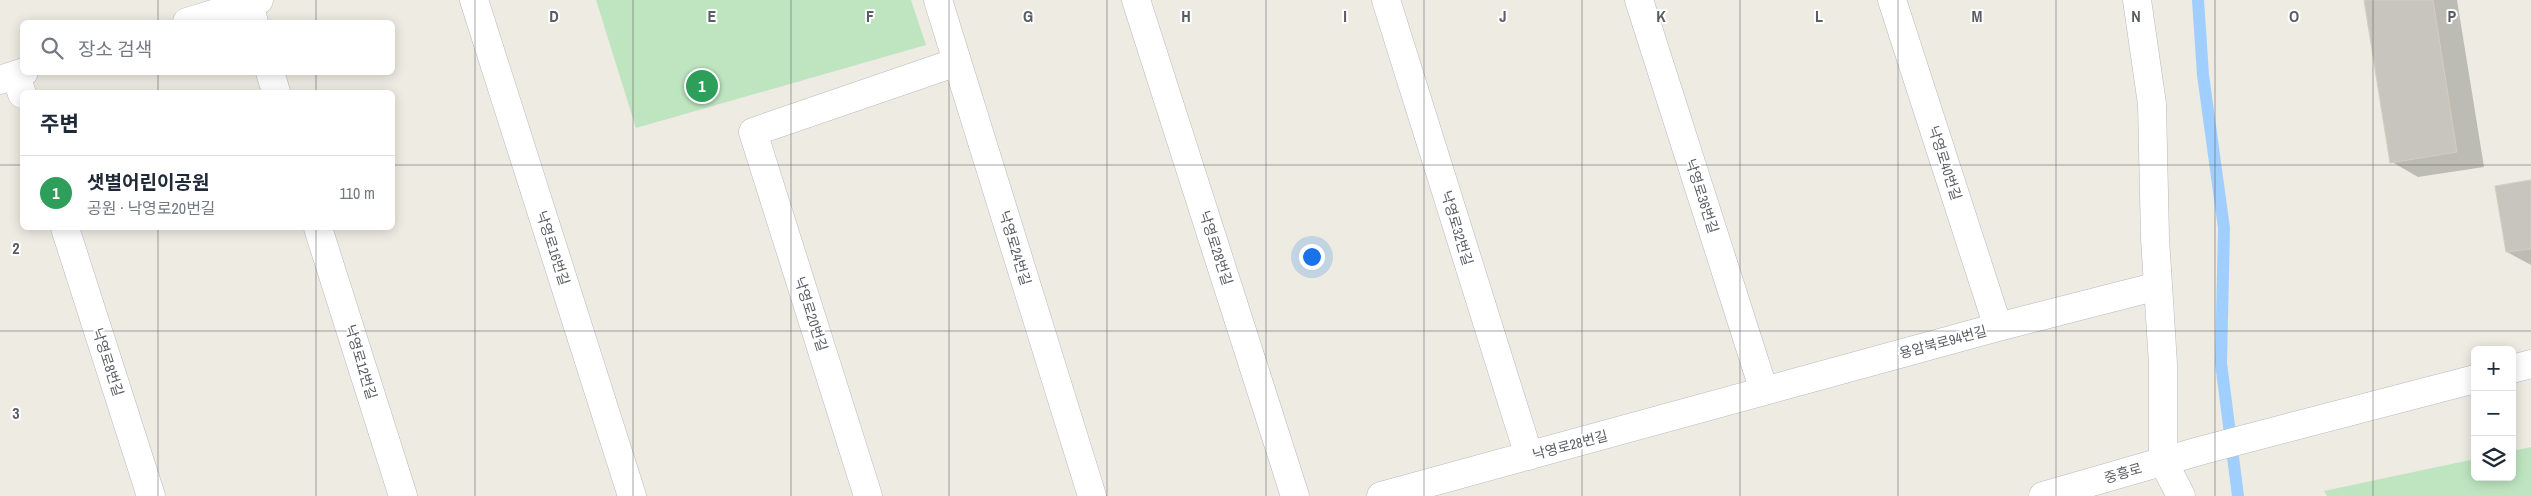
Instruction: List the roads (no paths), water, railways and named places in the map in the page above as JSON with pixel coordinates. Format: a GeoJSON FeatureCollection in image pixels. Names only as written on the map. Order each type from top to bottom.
{"type":"FeatureCollection","features":[{"type":"Feature","properties":{"kind":"street","name":"낙영로16번길"},"geometry":{"type":"LineString","coordinates":[[474,0],[632,496]]}},
{"type":"Feature","properties":{"kind":"street","name":"낙영로24번길"},"geometry":{"type":"LineString","coordinates":[[938,0],[1092,496]]}},
{"type":"Feature","properties":{"kind":"street","name":"낙영로28번길"},"geometry":{"type":"LineString","coordinates":[[1136,0],[1295,496]]}},
{"type":"Feature","properties":{"kind":"street","name":"낙영로32번길"},"geometry":{"type":"LineString","coordinates":[[1386,0],[1528,456]]}},
{"type":"Feature","properties":{"kind":"street","name":"낙영로36번길"},"geometry":{"type":"LineString","coordinates":[[1639,0],[1764,391]]}},
{"type":"Feature","properties":{"kind":"street","name":"낙영로40번길"},"geometry":{"type":"LineString","coordinates":[[1892,0],[1998,327]]}},
{"type":"Feature","properties":{"kind":"street"},"geometry":{"type":"LineString","coordinates":[[2136,0],[2152,104],[2158,286],[2163,364],[2163,461],[2182,496]]}},
{"type":"Feature","properties":{"kind":"street"},"geometry":{"type":"LineString","coordinates":[[195,20],[252,6]]}},
{"type":"Feature","properties":{"kind":"street","name":"낙영로20번길"},"geometry":{"type":"LineString","coordinates":[[868,496],[753,132],[957,62]]}},
{"type":"Feature","properties":{"kind":"street"},"geometry":{"type":"LineString","coordinates":[[271,75],[275,90]]}},
{"type":"Feature","properties":{"kind":"street","name":"낙영로8번길"},"geometry":{"type":"LineString","coordinates":[[66,230],[151,496]]}},
{"type":"Feature","properties":{"kind":"street","name":"낙영로12번길"},"geometry":{"type":"LineString","coordinates":[[319,230],[402,496]]}},
{"type":"Feature","properties":{"kind":"street","name":"용암북로94번길"},"geometry":{"type":"LineString","coordinates":[[1729,401],[1998,327],[2158,286]]}},
{"type":"Feature","properties":{"kind":"street"},"geometry":{"type":"LineString","coordinates":[[2516,368],[2531,364]]}},
{"type":"Feature","properties":{"kind":"street","name":"중흥로"},"geometry":{"type":"LineString","coordinates":[[2043,496],[2203,450],[2471,380]]}},
{"type":"Feature","properties":{"kind":"street","name":"낙영로28번길"},"geometry":{"type":"LineString","coordinates":[[1382,496],[1729,401]]}},
{"type":"Feature","properties":{"kind":"waterway"},"geometry":{"type":"LineString","coordinates":[[2198,0],[2203,75],[2224,228],[2221,363],[2238,496]]}},
{"type":"Feature","properties":{"kind":"place","name":"샛별어린이공원"},"geometry":{"type":"Point","coordinates":[702,86]}}]}
